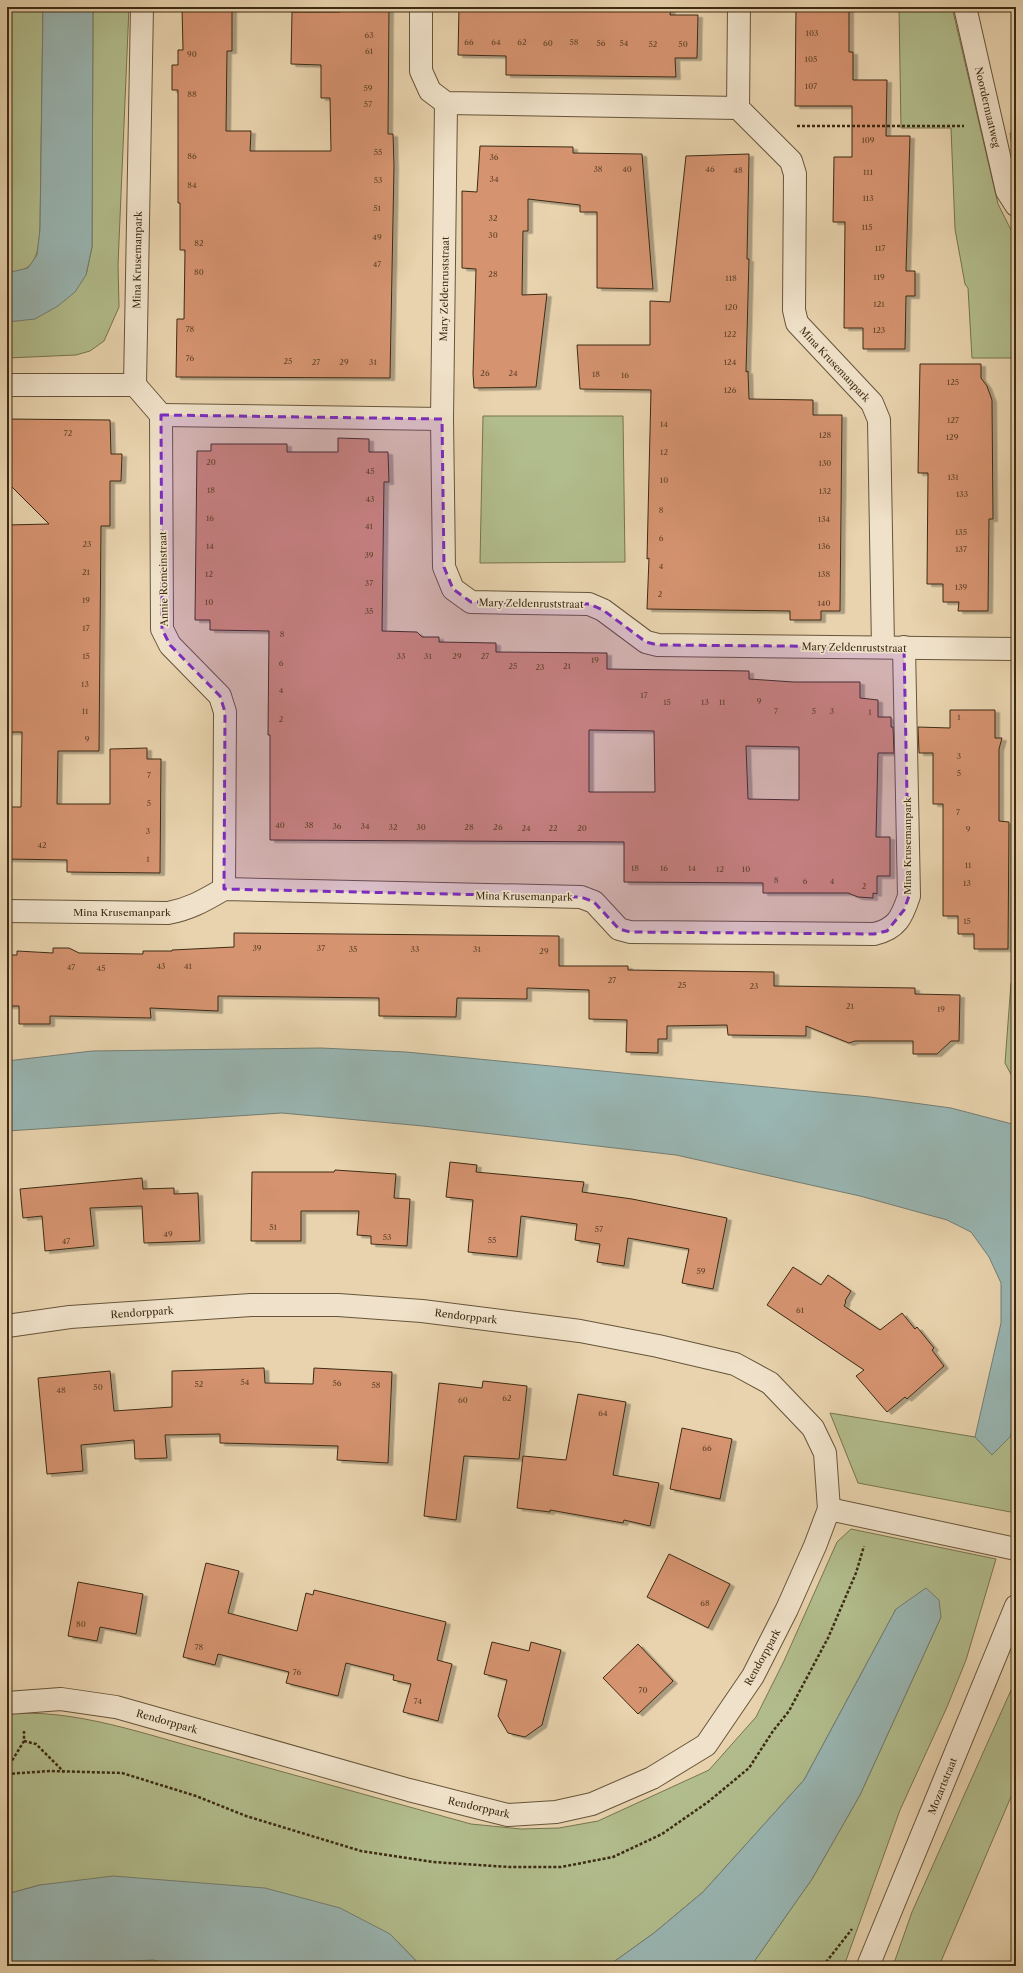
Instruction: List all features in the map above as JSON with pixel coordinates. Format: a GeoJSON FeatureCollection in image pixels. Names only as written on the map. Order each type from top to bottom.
{"type":"FeatureCollection","features":[{"type":"Feature","properties":{"kind":"street","name":"Mina Krusemanpark"},"geometry":{"type":"LineString","coordinates":[[135,385],[142,7]]}},
{"type":"Feature","properties":{"kind":"street"},"geometry":{"type":"LineString","coordinates":[[421,7],[421,71],[430,91],[446,103],[738,108],[739,7]]}},
{"type":"Feature","properties":{"kind":"street","name":"Noordermaatweg"},"geometry":{"type":"LineString","coordinates":[[965,7],[1008,191],[1016,205]]}},
{"type":"Feature","properties":{"kind":"street","name":"Mary Zeldenruststraat"},"geometry":{"type":"LineString","coordinates":[[446,103],[442,419],[444,567],[453,589],[471,602],[589,604],[603,610],[646,642],[658,645],[1016,649]]}},
{"type":"Feature","properties":{"kind":"street","name":"Mina Krusemanpark"},"geometry":{"type":"LineString","coordinates":[[738,108],[791,161],[796,174],[794,310],[797,323],[872,403],[879,420],[883,647]]}},
{"type":"Feature","properties":{"kind":"street"},"geometry":{"type":"LineString","coordinates":[[7,385],[135,385],[161,415],[442,419]]}},
{"type":"Feature","properties":{"kind":"street","name":"Annie Romeinstraat"},"geometry":{"type":"LineString","coordinates":[[161,415],[162,629],[170,645],[220,696],[225,712],[224,889]]}},
{"type":"Feature","properties":{"kind":"street","name":"Mina Krusemanpark"},"geometry":{"type":"LineString","coordinates":[[7,911],[168,913],[184,910],[197,905],[224,889],[581,897],[594,902],[619,929],[630,932],[874,934],[887,931],[896,922],[904,910],[909,896],[904,647]]}},
{"type":"Feature","properties":{"kind":"street","name":"Rendorppark"},"geometry":{"type":"LineString","coordinates":[[7,1326],[70,1317],[251,1305],[338,1305],[422,1311],[580,1331],[658,1346],[734,1364],[770,1383],[812,1428],[825,1453],[829,1509],[797,1588],[753,1676],[706,1745],[652,1778],[592,1804],[556,1812],[508,1815],[409,1790],[116,1707],[61,1699],[15,1703]]}},
{"type":"Feature","properties":{"kind":"street"},"geometry":{"type":"LineString","coordinates":[[829,1509],[1016,1549]]}},
{"type":"Feature","properties":{"kind":"street","name":"Mozartstraat"},"geometry":{"type":"LineString","coordinates":[[868,1966],[1016,1606]]}},
{"type":"Feature","properties":{"kind":"path"},"geometry":{"type":"LineString","coordinates":[[756,126],[992,126]]}},
{"type":"Feature","properties":{"kind":"path"},"geometry":{"type":"LineString","coordinates":[[7,1774],[65,1772],[122,1773],[196,1796],[246,1816],[361,1851],[419,1860],[509,1867],[561,1867],[613,1857],[662,1834],[708,1802],[749,1768],[773,1731],[789,1710],[828,1638],[856,1573],[873,1518]]}},
{"type":"Feature","properties":{"kind":"path"},"geometry":{"type":"LineString","coordinates":[[7,1769],[24,1741],[15,1703]]}},
{"type":"Feature","properties":{"kind":"path"},"geometry":{"type":"LineString","coordinates":[[24,1741],[36,1744],[65,1772]]}},
{"type":"Feature","properties":{"kind":"highlighted area"},"geometry":{"type":"Polygon","coordinates":[[[161,415],[442,419],[444,567],[453,589],[471,602],[589,604],[603,610],[646,642],[658,645],[904,647],[909,896],[904,910],[887,931],[874,934],[630,932],[619,929],[594,902],[581,897],[224,889],[225,712],[220,696],[170,645],[162,629],[161,415]]]}},
{"type":"Feature","properties":{"kind":"green space"},"geometry":{"type":"Polygon","coordinates":[[[7,7],[43,7],[40,229],[38,246],[37,253],[30,265],[17,272],[7,273],[7,7]]]}},
{"type":"Feature","properties":{"kind":"green space"},"geometry":{"type":"Polygon","coordinates":[[[93,7],[129,7],[118,265],[119,307],[104,341],[90,351],[76,355],[7,358],[7,322],[86,275],[92,247],[93,7]]]}},
{"type":"Feature","properties":{"kind":"green space"},"geometry":{"type":"Polygon","coordinates":[[[899,7],[952,7],[998,204],[1016,240],[1016,358],[972,358],[968,288],[965,284],[955,229],[951,128],[901,128],[899,7]]]}},
{"type":"Feature","properties":{"kind":"green space"},"geometry":{"type":"Polygon","coordinates":[[[1016,132],[1016,173],[1010,133],[1016,132]]]}},
{"type":"Feature","properties":{"kind":"green space"},"geometry":{"type":"Polygon","coordinates":[[[483,416],[623,416],[625,562],[480,563],[483,416]]]}},
{"type":"Feature","properties":{"kind":"green space"},"geometry":{"type":"Polygon","coordinates":[[[1016,980],[1016,1084],[1005,1063],[1011,983],[1016,980]]]}},
{"type":"Feature","properties":{"kind":"green space"},"geometry":{"type":"Polygon","coordinates":[[[830,1413],[975,1437],[992,1454],[1010,1437],[1016,1419],[1016,1513],[858,1483],[830,1413]]]}},
{"type":"Feature","properties":{"kind":"green space"},"geometry":{"type":"Polygon","coordinates":[[[851,1529],[996,1559],[966,1660],[947,1707],[900,1810],[844,1966],[751,1966],[812,1879],[860,1795],[941,1617],[896,1609],[804,1780],[703,1892],[654,1933],[608,1966],[421,1966],[390,1934],[40,1885],[7,1894],[7,1714],[32,1713],[58,1715],[110,1724],[471,1824],[521,1829],[559,1828],[598,1821],[709,1770],[756,1717],[784,1661],[837,1542],[851,1529]]]}},
{"type":"Feature","properties":{"kind":"green space"},"geometry":{"type":"Polygon","coordinates":[[[1016,1679],[1016,1785],[939,1966],[893,1966],[912,1912],[1016,1679]]]}},
{"type":"Feature","properties":{"kind":"green space"},"geometry":{"type":"Polygon","coordinates":[[[153,1960],[186,1966],[41,1966],[88,1962],[153,1960]]]}},
{"type":"Feature","properties":{"kind":"water"},"geometry":{"type":"Polygon","coordinates":[[[43,7],[93,7],[92,247],[86,275],[75,292],[58,306],[35,319],[7,322],[7,273],[28,268],[37,255],[40,229],[43,7]]]}},
{"type":"Feature","properties":{"kind":"water"},"geometry":{"type":"Polygon","coordinates":[[[321,1048],[406,1052],[870,1097],[951,1108],[1016,1125],[1016,1419],[1010,1437],[992,1455],[975,1437],[1001,1323],[1001,1283],[989,1257],[971,1232],[947,1220],[860,1196],[676,1155],[423,1126],[282,1113],[7,1131],[7,1061],[92,1051],[321,1048]]]}},
{"type":"Feature","properties":{"kind":"water"},"geometry":{"type":"Polygon","coordinates":[[[926,1588],[939,1600],[941,1617],[860,1795],[812,1879],[751,1966],[608,1966],[654,1933],[703,1892],[804,1780],[896,1609],[926,1588]]]}},
{"type":"Feature","properties":{"kind":"water"},"geometry":{"type":"Polygon","coordinates":[[[113,1876],[265,1888],[340,1908],[390,1934],[421,1966],[186,1966],[153,1960],[7,1966],[7,1894],[40,1885],[113,1876]]]}},
{"type":"Feature","properties":{"kind":"building"},"geometry":{"type":"Polygon","coordinates":[[[182,7],[232,7],[232,51],[227,51],[226,131],[251,131],[250,151],[331,151],[330,98],[321,98],[321,65],[291,64],[292,12],[340,12],[340,7],[389,7],[388,134],[393,134],[394,166],[390,378],[176,377],[177,319],[184,319],[185,250],[180,250],[180,203],[178,203],[178,90],[172,90],[172,65],[178,65],[178,50],[183,50],[182,7]]]}},
{"type":"Feature","properties":{"kind":"building"},"geometry":{"type":"Polygon","coordinates":[[[459,7],[671,7],[670,15],[698,15],[697,58],[675,58],[676,77],[506,75],[506,56],[458,55],[459,7]]]}},
{"type":"Feature","properties":{"kind":"building"},"geometry":{"type":"Polygon","coordinates":[[[796,7],[849,7],[849,52],[853,52],[853,80],[887,80],[886,136],[910,136],[906,271],[915,271],[915,296],[906,296],[905,349],[863,349],[863,328],[844,328],[845,222],[833,222],[834,157],[852,157],[852,106],[795,106],[796,7]]]}},
{"type":"Feature","properties":{"kind":"building"},"geometry":{"type":"Polygon","coordinates":[[[480,146],[573,147],[573,153],[642,154],[653,289],[597,288],[597,212],[580,212],[580,205],[528,199],[528,231],[523,231],[522,295],[547,294],[536,387],[474,388],[473,374],[476,269],[462,268],[462,191],[477,192],[480,146]]]}},
{"type":"Feature","properties":{"kind":"building"},"geometry":{"type":"Polygon","coordinates":[[[749,154],[747,259],[749,259],[746,372],[748,371],[749,399],[813,400],[813,415],[842,415],[840,611],[821,611],[821,620],[790,620],[790,611],[647,609],[651,390],[580,389],[577,345],[650,345],[650,301],[670,302],[686,156],[749,154]]]}},
{"type":"Feature","properties":{"kind":"building"},"geometry":{"type":"Polygon","coordinates":[[[920,364],[981,364],[981,378],[987,386],[992,400],[993,519],[989,519],[988,611],[958,611],[959,602],[943,602],[943,584],[927,584],[928,473],[918,473],[920,364]]]}},
{"type":"Feature","properties":{"kind":"building"},"geometry":{"type":"Polygon","coordinates":[[[7,419],[110,420],[111,454],[122,454],[121,481],[110,481],[110,526],[101,526],[99,751],[58,751],[57,804],[110,804],[110,749],[147,748],[147,759],[161,759],[160,873],[67,872],[67,860],[7,859],[7,807],[21,807],[22,732],[7,732],[7,525],[49,524],[7,482],[7,419]]]}},
{"type":"Feature","properties":{"kind":"building"},"geometry":{"type":"Polygon","coordinates":[[[338,438],[369,439],[369,452],[388,452],[389,482],[384,482],[382,631],[417,632],[422,637],[439,637],[439,642],[496,643],[496,652],[607,653],[607,669],[749,671],[749,679],[794,682],[860,682],[860,698],[878,700],[878,717],[891,717],[891,727],[893,727],[894,753],[878,753],[876,837],[890,837],[890,876],[877,876],[877,894],[873,893],[873,898],[858,897],[848,893],[763,893],[763,883],[624,882],[624,842],[270,840],[270,735],[268,735],[269,631],[210,630],[210,620],[195,620],[197,451],[211,451],[211,444],[287,444],[287,452],[338,452],[338,438]],[[589,730],[589,792],[655,792],[654,731],[589,730]],[[746,746],[748,799],[799,800],[799,747],[746,746]]]}},
{"type":"Feature","properties":{"kind":"building"},"geometry":{"type":"Polygon","coordinates":[[[950,710],[995,710],[995,738],[1002,738],[999,749],[999,821],[1009,822],[1008,949],[974,949],[974,934],[958,934],[958,916],[943,916],[943,804],[933,804],[933,753],[919,753],[918,727],[950,728],[950,710]]]}},
{"type":"Feature","properties":{"kind":"building"},"geometry":{"type":"Polygon","coordinates":[[[234,933],[559,936],[559,966],[628,966],[628,970],[774,972],[774,986],[915,988],[915,994],[960,995],[959,1041],[951,1041],[937,1054],[913,1054],[913,1041],[855,1041],[849,1043],[806,1026],[806,1036],[728,1035],[727,1025],[667,1026],[667,1039],[658,1039],[658,1053],[626,1052],[627,1020],[589,1019],[589,990],[527,988],[527,999],[457,998],[456,1017],[379,1016],[379,998],[218,996],[218,1011],[150,1008],[151,1018],[50,1016],[50,1024],[19,1024],[19,1006],[7,1006],[7,955],[17,955],[17,951],[53,953],[53,948],[69,948],[79,953],[143,954],[143,951],[172,951],[234,947],[234,933]]]}},
{"type":"Feature","properties":{"kind":"building"},"geometry":{"type":"Polygon","coordinates":[[[450,1162],[477,1165],[476,1172],[584,1182],[582,1192],[632,1199],[727,1218],[713,1289],[682,1283],[689,1249],[628,1238],[624,1266],[597,1262],[600,1244],[575,1240],[577,1224],[521,1216],[517,1257],[468,1252],[473,1200],[446,1197],[450,1162]]]}},
{"type":"Feature","properties":{"kind":"building"},"geometry":{"type":"Polygon","coordinates":[[[335,1170],[396,1174],[394,1198],[410,1199],[407,1246],[371,1244],[371,1236],[357,1235],[359,1211],[301,1211],[301,1241],[251,1241],[252,1172],[334,1172],[335,1170]]]}},
{"type":"Feature","properties":{"kind":"building"},"geometry":{"type":"Polygon","coordinates":[[[142,1178],[143,1189],[174,1188],[174,1194],[198,1193],[200,1241],[144,1243],[142,1206],[90,1208],[94,1246],[45,1251],[42,1216],[23,1218],[20,1189],[142,1178]]]}},
{"type":"Feature","properties":{"kind":"building"},"geometry":{"type":"Polygon","coordinates":[[[793,1267],[821,1285],[828,1275],[851,1291],[845,1301],[844,1306],[880,1330],[902,1313],[915,1329],[917,1327],[934,1348],[932,1350],[944,1366],[907,1399],[905,1397],[887,1412],[856,1376],[864,1370],[767,1305],[793,1267]]]}},
{"type":"Feature","properties":{"kind":"building"},"geometry":{"type":"Polygon","coordinates":[[[264,1368],[265,1383],[313,1384],[314,1368],[392,1372],[388,1463],[337,1460],[338,1446],[220,1443],[220,1434],[165,1435],[167,1458],[135,1459],[134,1440],[81,1445],[83,1471],[47,1474],[38,1378],[110,1371],[114,1411],[172,1407],[172,1371],[264,1368]]]}},
{"type":"Feature","properties":{"kind":"building"},"geometry":{"type":"Polygon","coordinates":[[[483,1381],[527,1386],[519,1459],[464,1456],[456,1520],[424,1516],[439,1383],[482,1388],[483,1381]]]}},
{"type":"Feature","properties":{"kind":"building"},"geometry":{"type":"Polygon","coordinates":[[[578,1394],[626,1402],[613,1475],[659,1483],[650,1526],[624,1520],[623,1523],[550,1510],[550,1512],[517,1508],[523,1456],[566,1460],[578,1394]]]}},
{"type":"Feature","properties":{"kind":"building"},"geometry":{"type":"Polygon","coordinates":[[[682,1428],[732,1439],[720,1499],[670,1489],[682,1428]]]}},
{"type":"Feature","properties":{"kind":"building"},"geometry":{"type":"Polygon","coordinates":[[[669,1554],[730,1584],[708,1628],[647,1597],[669,1554]]]}},
{"type":"Feature","properties":{"kind":"building"},"geometry":{"type":"Polygon","coordinates":[[[206,1563],[239,1571],[228,1613],[297,1631],[306,1593],[313,1595],[314,1590],[446,1622],[437,1660],[452,1664],[438,1721],[403,1712],[411,1684],[393,1680],[394,1675],[346,1663],[338,1696],[286,1683],[289,1672],[218,1654],[215,1665],[183,1657],[206,1563]]]}},
{"type":"Feature","properties":{"kind":"building"},"geometry":{"type":"Polygon","coordinates":[[[78,1582],[143,1594],[136,1634],[100,1627],[97,1641],[68,1636],[78,1582]]]}},
{"type":"Feature","properties":{"kind":"building"},"geometry":{"type":"Polygon","coordinates":[[[492,1642],[529,1651],[531,1642],[561,1650],[542,1725],[525,1737],[508,1733],[498,1716],[507,1680],[484,1674],[492,1642]]]}},
{"type":"Feature","properties":{"kind":"building"},"geometry":{"type":"Polygon","coordinates":[[[638,1644],[673,1681],[638,1714],[603,1678],[638,1644]]]}}]}
